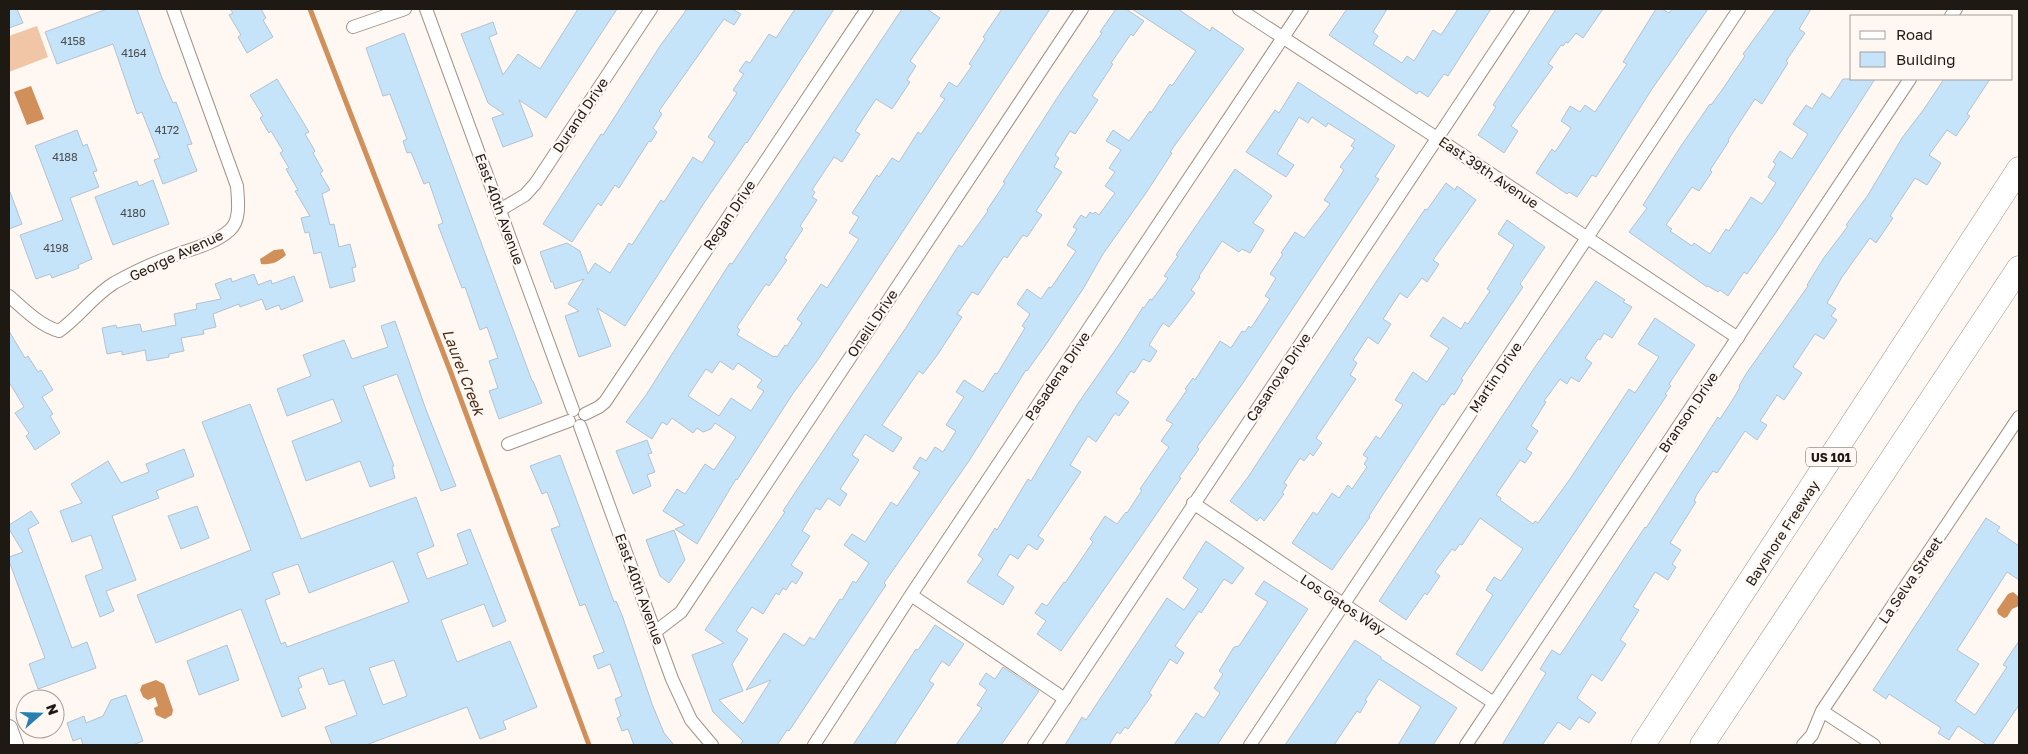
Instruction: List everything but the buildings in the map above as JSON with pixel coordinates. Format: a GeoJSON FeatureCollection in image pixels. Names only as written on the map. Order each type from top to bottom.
{"type":"FeatureCollection","features":[{"type":"Feature","properties":{"kind":"highway","name":"Bayshore Freeway"},"geometry":{"type":"LineString","coordinates":[[1642,745],[2019,169]]}},
{"type":"Feature","properties":{"kind":"highway"},"geometry":{"type":"LineString","coordinates":[[1702,745],[2019,268]]}},
{"type":"Feature","properties":{"kind":"street","name":"George Avenue"},"geometry":{"type":"LineString","coordinates":[[9,296],[48,328],[59,331],[70,323],[94,298],[114,284],[169,257],[215,240],[231,229],[238,209],[238,186],[174,9]]}},
{"type":"Feature","properties":{"kind":"street"},"geometry":{"type":"LineString","coordinates":[[353,28],[405,9]]}},
{"type":"Feature","properties":{"kind":"street","name":"East 40th Avenue"},"geometry":{"type":"LineString","coordinates":[[426,9],[672,679],[692,720],[712,745]]}},
{"type":"Feature","properties":{"kind":"street","name":"Durand Drive"},"geometry":{"type":"LineString","coordinates":[[500,210],[525,196],[535,184],[651,9]]}},
{"type":"Feature","properties":{"kind":"street","name":"Regan Drive"},"geometry":{"type":"LineString","coordinates":[[508,444],[577,418],[605,402],[867,9]]}},
{"type":"Feature","properties":{"kind":"street","name":"Oneill Drive"},"geometry":{"type":"LineString","coordinates":[[656,632],[680,612],[1082,9]]}},
{"type":"Feature","properties":{"kind":"street","name":"East 39th Avenue"},"geometry":{"type":"LineString","coordinates":[[1239,9],[1738,338]]}},
{"type":"Feature","properties":{"kind":"street","name":"Pasadena Drive"},"geometry":{"type":"LineString","coordinates":[[814,745],[911,595],[1302,9]]}},
{"type":"Feature","properties":{"kind":"street","name":"Casanova Drive"},"geometry":{"type":"LineString","coordinates":[[1034,745],[1523,9]]}},
{"type":"Feature","properties":{"kind":"street","name":"Martin Drive"},"geometry":{"type":"LineString","coordinates":[[1250,745],[1739,9]]}},
{"type":"Feature","properties":{"kind":"street","name":"Branson Drive"},"geometry":{"type":"LineString","coordinates":[[1466,745],[1909,80]]}},
{"type":"Feature","properties":{"kind":"street","name":"La Selva Street"},"geometry":{"type":"LineString","coordinates":[[1803,745],[1812,736],[1822,711],[2019,417]]}},
{"type":"Feature","properties":{"kind":"street","name":"Los Gatos Way"},"geometry":{"type":"LineString","coordinates":[[1193,503],[1494,703]]}},
{"type":"Feature","properties":{"kind":"street"},"geometry":{"type":"LineString","coordinates":[[911,595],[1065,699]]}},
{"type":"Feature","properties":{"kind":"street"},"geometry":{"type":"LineString","coordinates":[[1822,711],[1874,745]]}},
{"type":"Feature","properties":{"kind":"street"},"geometry":{"type":"LineString","coordinates":[[9,728],[15,745]]}},
{"type":"Feature","properties":{"kind":"shaded area"},"geometry":{"type":"Polygon","coordinates":[[[37,26],[48,57],[9,72],[9,36],[37,26]]]}},
{"type":"Feature","properties":{"kind":"shaded area"},"geometry":{"type":"Polygon","coordinates":[[[31,86],[44,119],[27,125],[14,92],[31,86]]]}},
{"type":"Feature","properties":{"kind":"shaded area"},"geometry":{"type":"Polygon","coordinates":[[[283,249],[286,255],[280,260],[261,264],[260,259],[274,250],[283,249]]]}},
{"type":"Feature","properties":{"kind":"shaded area"},"geometry":{"type":"Polygon","coordinates":[[[2013,592],[2019,597],[2019,606],[2012,609],[2007,617],[2004,618],[1998,614],[1997,610],[2008,594],[2013,592]]]}},
{"type":"Feature","properties":{"kind":"shaded area"},"geometry":{"type":"Polygon","coordinates":[[[156,680],[164,684],[173,710],[172,715],[165,719],[156,715],[154,708],[158,706],[155,697],[148,700],[143,697],[140,690],[142,685],[156,680]]]}},
{"type":"Feature","properties":{"kind":"waterway","name":"Laurel Creek"},"geometry":{"type":"LineString","coordinates":[[310,9],[451,373],[589,745]]}}]}
